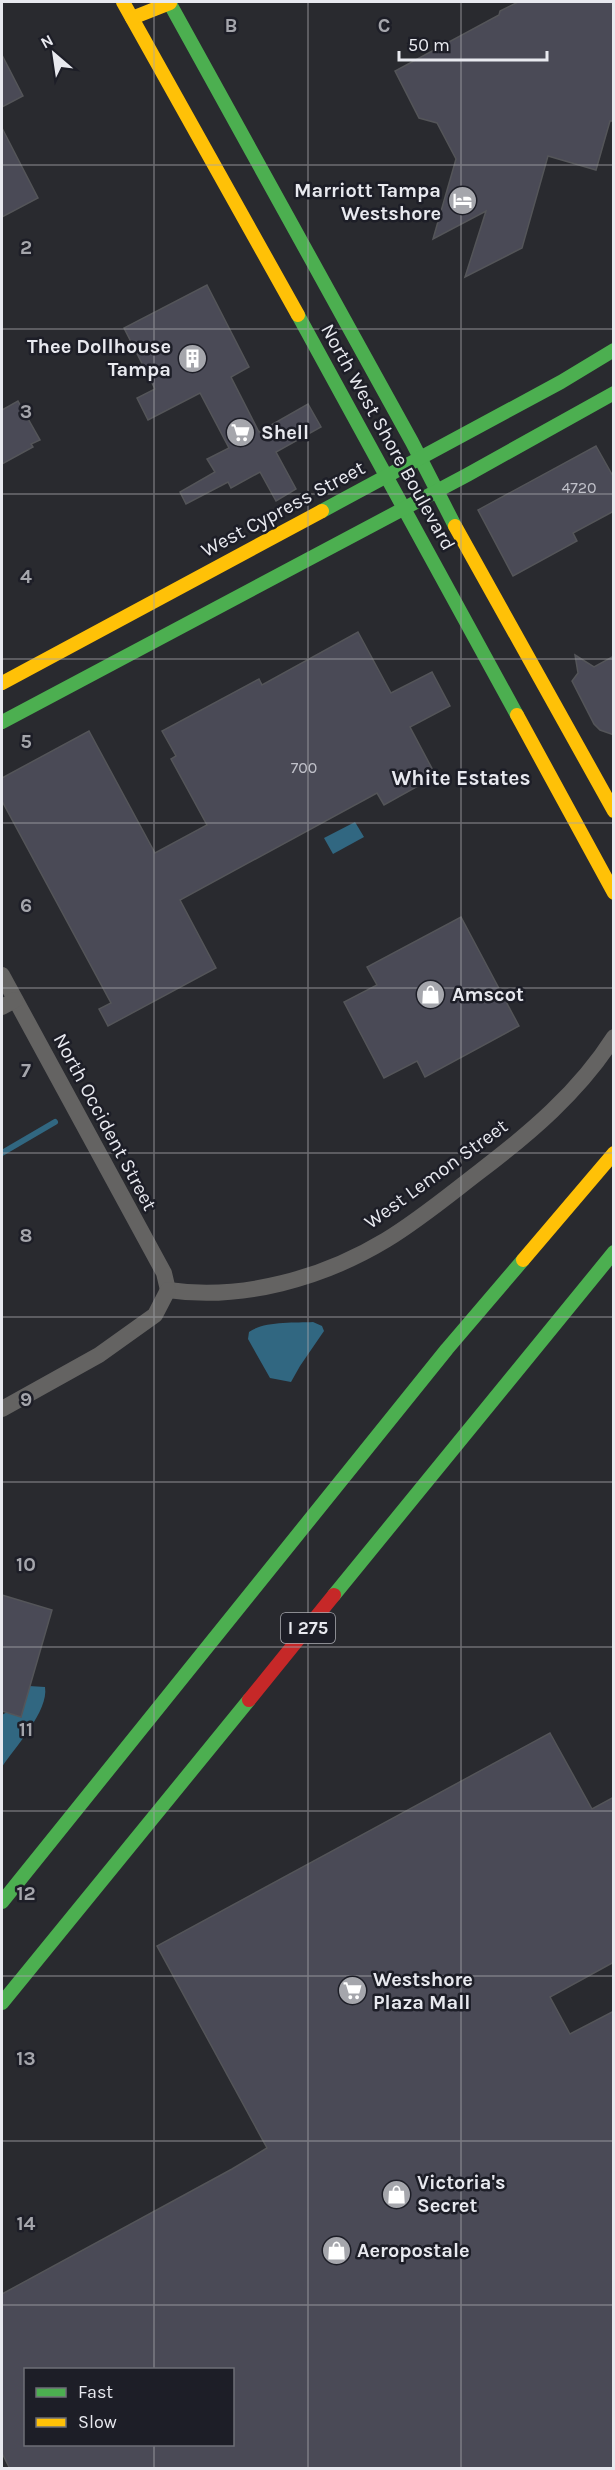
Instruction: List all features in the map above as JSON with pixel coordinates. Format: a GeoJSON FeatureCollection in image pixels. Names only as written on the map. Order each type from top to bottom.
{"type":"FeatureCollection","features":[{"type":"Feature","properties":{"kind":"main road","name":"North West Shore Boulevard"},"geometry":{"type":"LineString","coordinates":[[123,2],[405,507],[614,893]]}},
{"type":"Feature","properties":{"kind":"main road","name":"North West Shore Boulevard"},"geometry":{"type":"LineString","coordinates":[[170,2],[436,491],[614,811]]}},
{"type":"Feature","properties":{"kind":"main road"},"geometry":{"type":"LineString","coordinates":[[132,18],[170,2]]}},
{"type":"Feature","properties":{"kind":"main road","name":"West Cypress Street"},"geometry":{"type":"LineString","coordinates":[[2,683],[561,382],[614,350]]}},
{"type":"Feature","properties":{"kind":"main road"},"geometry":{"type":"LineString","coordinates":[[2,723],[614,393]]}},
{"type":"Feature","properties":{"kind":"main road"},"geometry":{"type":"LineString","coordinates":[[150,602],[167,635]]}},
{"type":"Feature","properties":{"kind":"main road"},"geometry":{"type":"LineString","coordinates":[[2,1902],[447,1349],[614,1153]]}},
{"type":"Feature","properties":{"kind":"main road","name":"I 275"},"geometry":{"type":"LineString","coordinates":[[2,2003],[614,1252]]}},
{"type":"Feature","properties":{"kind":"main road"},"geometry":{"type":"LineString","coordinates":[[2,1885],[72,1815]]}},
{"type":"Feature","properties":{"kind":"street","name":"North Occident Street"},"geometry":{"type":"LineString","coordinates":[[2,975],[8,1003],[164,1274],[168,1290]]}},
{"type":"Feature","properties":{"kind":"street","name":"West Lemon Street"},"geometry":{"type":"LineString","coordinates":[[168,1290],[192,1294],[224,1293],[265,1287],[307,1276],[386,1240],[472,1178],[544,1119],[572,1091],[614,1037]]}},
{"type":"Feature","properties":{"kind":"street"},"geometry":{"type":"LineString","coordinates":[[2,1409],[99,1355],[155,1315],[168,1290]]}},
{"type":"Feature","properties":{"kind":"water"},"geometry":{"type":"Polygon","coordinates":[[[355,822],[364,837],[333,854],[324,838],[355,822]]]}},
{"type":"Feature","properties":{"kind":"water"},"geometry":{"type":"Polygon","coordinates":[[[313,1322],[322,1326],[324,1331],[291,1382],[270,1378],[248,1339],[249,1332],[271,1324],[313,1322]]]}},
{"type":"Feature","properties":{"kind":"water"},"geometry":{"type":"Polygon","coordinates":[[[29,1686],[45,1687],[42,1707],[30,1729],[2,1767],[2,1715],[29,1686]]]}},
{"type":"Feature","properties":{"kind":"building"},"geometry":{"type":"Polygon","coordinates":[[[518,2],[614,2],[614,121],[610,121],[596,170],[548,156],[522,248],[465,277],[486,211],[433,239],[456,159],[437,123],[419,118],[395,71],[499,15],[500,11],[518,2]]]}},
{"type":"Feature","properties":{"kind":"building"},"geometry":{"type":"Polygon","coordinates":[[[2,55],[23,96],[2,107],[2,55]]]}},
{"type":"Feature","properties":{"kind":"building"},"geometry":{"type":"Polygon","coordinates":[[[2,128],[38,198],[2,217],[2,128]]]}},
{"type":"Feature","properties":{"kind":"building"},"geometry":{"type":"Polygon","coordinates":[[[207,285],[249,367],[231,377],[259,432],[308,404],[321,427],[276,452],[296,489],[276,501],[260,472],[231,488],[228,482],[186,504],[180,492],[215,472],[207,459],[229,448],[200,393],[148,420],[137,398],[155,389],[124,328],[207,285]]]}},
{"type":"Feature","properties":{"kind":"building"},"geometry":{"type":"Polygon","coordinates":[[[18,401],[40,440],[31,444],[33,447],[2,464],[2,410],[18,401]]]}},
{"type":"Feature","properties":{"kind":"building"},"geometry":{"type":"Polygon","coordinates":[[[596,446],[614,478],[614,511],[573,533],[577,541],[513,576],[478,510],[596,446]]]}},
{"type":"Feature","properties":{"kind":"building"},"geometry":{"type":"Polygon","coordinates":[[[358,632],[391,693],[432,672],[450,706],[410,727],[436,776],[384,805],[377,793],[180,900],[216,968],[108,1026],[99,1009],[111,1003],[2,801],[2,778],[89,731],[155,853],[207,825],[171,759],[176,756],[162,731],[259,679],[262,685],[358,632]]]}},
{"type":"Feature","properties":{"kind":"building"},"geometry":{"type":"Polygon","coordinates":[[[575,655],[594,667],[614,656],[614,735],[600,730],[594,724],[572,681],[578,673],[575,655]]]}},
{"type":"Feature","properties":{"kind":"building","name":"Amscot"},"geometry":{"type":"Polygon","coordinates":[[[461,917],[519,1026],[425,1077],[417,1061],[384,1078],[344,1002],[377,985],[367,967],[461,917]]]}},
{"type":"Feature","properties":{"kind":"building"},"geometry":{"type":"Polygon","coordinates":[[[2,1595],[52,1610],[21,1717],[2,1711],[2,1595]]]}},
{"type":"Feature","properties":{"kind":"building","name":"Westshore Plaza Mall"},"geometry":{"type":"Polygon","coordinates":[[[550,1733],[592,1809],[614,1797],[614,1962],[550,1997],[570,2034],[614,2011],[614,2469],[10,2469],[2,2453],[2,2294],[267,2148],[157,1946],[550,1733]]]}},
{"type":"Feature","properties":{"kind":"waterway"},"geometry":{"type":"LineString","coordinates":[[2,1153],[55,1122]]}},
{"type":"Feature","properties":{"kind":"traffic: fast"},"geometry":{"type":"LineString","coordinates":[[169,2],[412,442],[455,526]]}},
{"type":"Feature","properties":{"kind":"traffic: fast"},"geometry":{"type":"LineString","coordinates":[[298,315],[517,715]]}},
{"type":"Feature","properties":{"kind":"traffic: fast"},"geometry":{"type":"LineString","coordinates":[[322,511],[561,382],[614,350]]}},
{"type":"Feature","properties":{"kind":"traffic: fast"},"geometry":{"type":"LineString","coordinates":[[2,722],[467,475],[614,393]]}},
{"type":"Feature","properties":{"kind":"traffic: fast"},"geometry":{"type":"LineString","coordinates":[[334,1595],[614,1252]]}},
{"type":"Feature","properties":{"kind":"traffic: fast"},"geometry":{"type":"LineString","coordinates":[[2,1902],[447,1349],[523,1260]]}},
{"type":"Feature","properties":{"kind":"traffic: fast"},"geometry":{"type":"LineString","coordinates":[[2,2003],[249,1700]]}},
{"type":"Feature","properties":{"kind":"traffic: slow"},"geometry":{"type":"LineString","coordinates":[[123,2],[298,315]]}},
{"type":"Feature","properties":{"kind":"traffic: slow"},"geometry":{"type":"LineString","coordinates":[[132,18],[170,3]]}},
{"type":"Feature","properties":{"kind":"traffic: slow"},"geometry":{"type":"LineString","coordinates":[[2,683],[322,511]]}},
{"type":"Feature","properties":{"kind":"traffic: slow"},"geometry":{"type":"LineString","coordinates":[[455,526],[614,811]]}},
{"type":"Feature","properties":{"kind":"traffic: slow"},"geometry":{"type":"LineString","coordinates":[[517,715],[614,893]]}},
{"type":"Feature","properties":{"kind":"traffic: slow"},"geometry":{"type":"LineString","coordinates":[[523,1260],[614,1153]]}},
{"type":"Feature","properties":{"kind":"traffic: jam"},"geometry":{"type":"LineString","coordinates":[[249,1700],[334,1595]]}},
{"type":"Feature","properties":{"kind":"place","name":"Marriott Tampa Westshore"},"geometry":{"type":"Point","coordinates":[462,201]}},
{"type":"Feature","properties":{"kind":"place","name":"Thee Dollhouse Tampa"},"geometry":{"type":"Point","coordinates":[192,358]}},
{"type":"Feature","properties":{"kind":"place","name":"Shell"},"geometry":{"type":"Point","coordinates":[240,432]}},
{"type":"Feature","properties":{"kind":"place","name":"Amscot"},"geometry":{"type":"Point","coordinates":[431,994]}},
{"type":"Feature","properties":{"kind":"place","name":"Westshore Plaza Mall"},"geometry":{"type":"Point","coordinates":[352,1991]}},
{"type":"Feature","properties":{"kind":"place","name":"Victoria's Secret"},"geometry":{"type":"Point","coordinates":[396,2194]}},
{"type":"Feature","properties":{"kind":"place","name":"Aeropostale"},"geometry":{"type":"Point","coordinates":[336,2250]}},
{"type":"Feature","properties":{"kind":"district","name":"White Estates"},"geometry":{"type":"Point","coordinates":[461,778]}}]}
